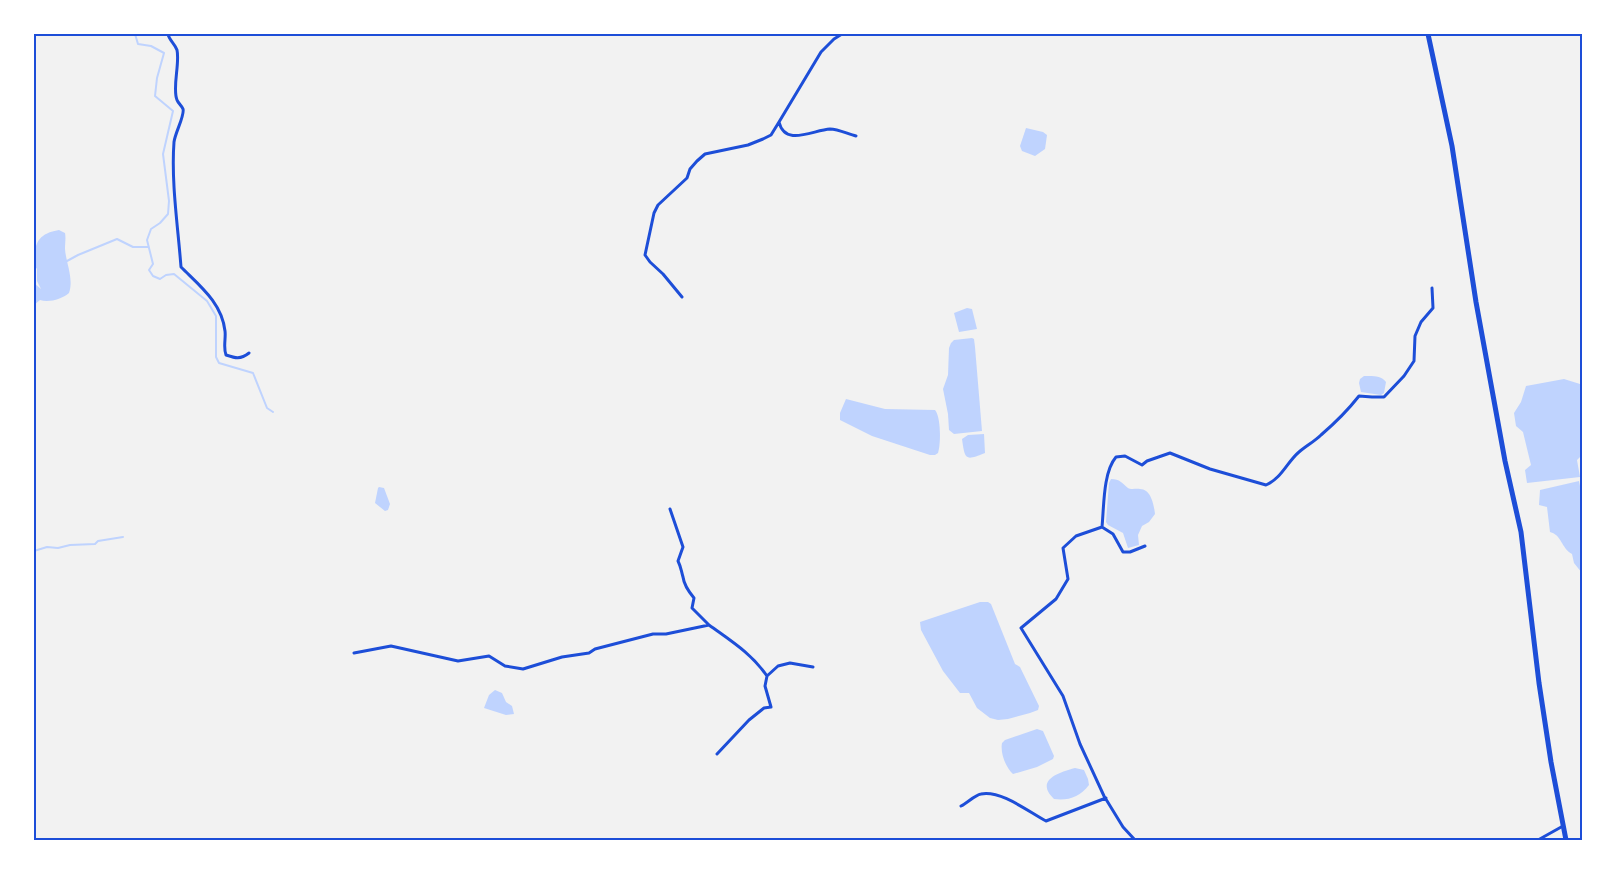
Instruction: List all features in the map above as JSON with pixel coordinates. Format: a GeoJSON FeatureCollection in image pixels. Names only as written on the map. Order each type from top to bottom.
{"type":"FeatureCollection","features":[{"type":"Feature","properties":{"kind":"main road"},"geometry":{"type":"LineString","coordinates":[[1428,34],[1450,138],[1474,294],[1503,451],[1520,526],[1539,683],[1566,840]]}},
{"type":"Feature","properties":{"kind":"street"},"geometry":{"type":"LineString","coordinates":[[168,34],[176,48],[178,58],[176,99],[183,109],[183,117],[177,128],[174,140],[173,166],[181,267],[208,293],[221,314],[225,332],[224,350],[226,355],[236,359],[244,357],[249,353]]}},
{"type":"Feature","properties":{"kind":"street"},"geometry":{"type":"LineString","coordinates":[[682,297],[650,262],[646,255],[654,213],[658,205],[682,184],[696,161],[705,154],[748,144],[771,135],[821,52],[842,34]]}},
{"type":"Feature","properties":{"kind":"street"},"geometry":{"type":"LineString","coordinates":[[779,122],[780,127],[788,135],[796,137],[810,132],[832,129],[856,136]]}},
{"type":"Feature","properties":{"kind":"street"},"geometry":{"type":"LineString","coordinates":[[1102,527],[1110,463],[1116,457],[1125,456],[1142,466],[1147,461],[1170,454],[1210,469],[1266,484],[1271,483],[1298,452],[1320,436],[1347,411],[1359,396],[1384,397],[1404,376],[1414,361],[1414,336],[1417,328],[1434,304],[1432,288]]}},
{"type":"Feature","properties":{"kind":"street"},"geometry":{"type":"LineString","coordinates":[[670,509],[683,547],[678,561],[682,568],[682,576],[688,591],[694,598],[692,608],[709,625],[742,648],[758,662],[767,676]]}},
{"type":"Feature","properties":{"kind":"street"},"geometry":{"type":"LineString","coordinates":[[1102,527],[1113,534],[1123,552],[1130,552],[1145,546]]}},
{"type":"Feature","properties":{"kind":"street"},"geometry":{"type":"LineString","coordinates":[[1102,527],[1076,536],[1063,548],[1068,579],[1056,599],[1021,628],[1063,696],[1080,744],[1106,798],[1124,827],[1136,840]]}},
{"type":"Feature","properties":{"kind":"street"},"geometry":{"type":"LineString","coordinates":[[354,653],[391,646],[458,661],[489,656],[505,666],[523,669],[562,657],[589,653],[595,649],[653,634],[666,634],[709,625]]}},
{"type":"Feature","properties":{"kind":"street"},"geometry":{"type":"LineString","coordinates":[[718,754],[749,720],[764,708],[771,707],[765,686],[767,676],[778,666],[790,663],[813,667]]}},
{"type":"Feature","properties":{"kind":"street"},"geometry":{"type":"LineString","coordinates":[[962,806],[980,794],[993,794],[1006,798],[1046,821],[1106,798]]}},
{"type":"Feature","properties":{"kind":"street"},"geometry":{"type":"LineString","coordinates":[[1538,840],[1563,826]]}},
{"type":"Feature","properties":{"kind":"water"},"geometry":{"type":"Polygon","coordinates":[[[1026,128],[1043,132],[1047,135],[1045,149],[1035,156],[1022,151],[1020,146],[1026,128]]]}},
{"type":"Feature","properties":{"kind":"water"},"geometry":{"type":"Polygon","coordinates":[[[59,230],[65,233],[65,249],[71,282],[69,293],[55,300],[40,300],[34,305],[34,283],[41,289],[37,281],[37,268],[34,270],[34,255],[37,243],[45,235],[59,230]]]}},
{"type":"Feature","properties":{"kind":"water"},"geometry":{"type":"Polygon","coordinates":[[[967,308],[972,309],[977,329],[959,332],[954,313],[967,308]]]}},
{"type":"Feature","properties":{"kind":"water"},"geometry":{"type":"Polygon","coordinates":[[[974,339],[975,347],[982,431],[954,434],[949,430],[943,389],[948,375],[949,348],[954,340],[974,339]]]}},
{"type":"Feature","properties":{"kind":"water"},"geometry":{"type":"Polygon","coordinates":[[[1364,376],[1382,378],[1386,382],[1384,393],[1381,395],[1361,392],[1359,383],[1360,379],[1364,376]]]}},
{"type":"Feature","properties":{"kind":"water"},"geometry":{"type":"Polygon","coordinates":[[[1564,379],[1580,384],[1582,455],[1577,460],[1580,477],[1527,483],[1525,470],[1531,465],[1523,432],[1516,426],[1514,413],[1521,402],[1526,386],[1564,379]]]}},
{"type":"Feature","properties":{"kind":"water"},"geometry":{"type":"Polygon","coordinates":[[[846,399],[885,409],[935,410],[940,431],[938,453],[930,455],[872,436],[840,420],[840,413],[846,399]]]}},
{"type":"Feature","properties":{"kind":"water"},"geometry":{"type":"Polygon","coordinates":[[[984,434],[985,453],[970,458],[967,457],[962,439],[968,435],[984,434]]]}},
{"type":"Feature","properties":{"kind":"water"},"geometry":{"type":"Polygon","coordinates":[[[1111,479],[1119,481],[1129,489],[1144,490],[1151,498],[1155,514],[1149,522],[1142,526],[1138,535],[1139,545],[1128,548],[1123,533],[1106,522],[1109,483],[1111,479]]]}},
{"type":"Feature","properties":{"kind":"water"},"geometry":{"type":"Polygon","coordinates":[[[1579,481],[1582,496],[1582,573],[1574,563],[1572,554],[1557,536],[1550,532],[1547,507],[1539,505],[1540,490],[1579,481]]]}},
{"type":"Feature","properties":{"kind":"water"},"geometry":{"type":"Polygon","coordinates":[[[379,487],[384,488],[390,504],[388,510],[385,511],[375,503],[379,487]]]}},
{"type":"Feature","properties":{"kind":"water"},"geometry":{"type":"Polygon","coordinates":[[[980,602],[991,604],[1015,664],[1020,667],[1039,706],[1038,710],[1008,719],[998,720],[990,718],[977,708],[969,693],[960,693],[943,671],[921,630],[920,622],[980,602]]]}},
{"type":"Feature","properties":{"kind":"water"},"geometry":{"type":"Polygon","coordinates":[[[495,690],[502,693],[506,702],[512,706],[514,714],[506,715],[484,708],[489,695],[495,690]]]}},
{"type":"Feature","properties":{"kind":"water"},"geometry":{"type":"Polygon","coordinates":[[[1037,729],[1043,731],[1054,756],[1053,759],[1037,767],[1013,774],[1004,760],[1002,743],[1005,740],[1037,729]]]}},
{"type":"Feature","properties":{"kind":"water"},"geometry":{"type":"Polygon","coordinates":[[[1075,768],[1084,770],[1089,785],[1082,793],[1073,797],[1054,799],[1047,787],[1048,782],[1056,775],[1075,768]]]}},
{"type":"Feature","properties":{"kind":"waterway"},"geometry":{"type":"LineString","coordinates":[[135,34],[138,44],[151,46],[164,53],[157,78],[155,96],[173,111],[163,154],[169,201],[168,214],[151,229],[147,240],[153,264],[149,270],[153,276],[160,279],[166,275],[174,274],[207,301],[216,316],[216,357],[219,363],[253,373],[267,408],[273,412]]}},
{"type":"Feature","properties":{"kind":"waterway"},"geometry":{"type":"LineString","coordinates":[[67,261],[117,239],[133,247],[148,247]]}},
{"type":"Feature","properties":{"kind":"waterway"},"geometry":{"type":"LineString","coordinates":[[34,551],[47,547],[58,548],[70,545],[95,544],[98,541],[123,537]]}}]}
